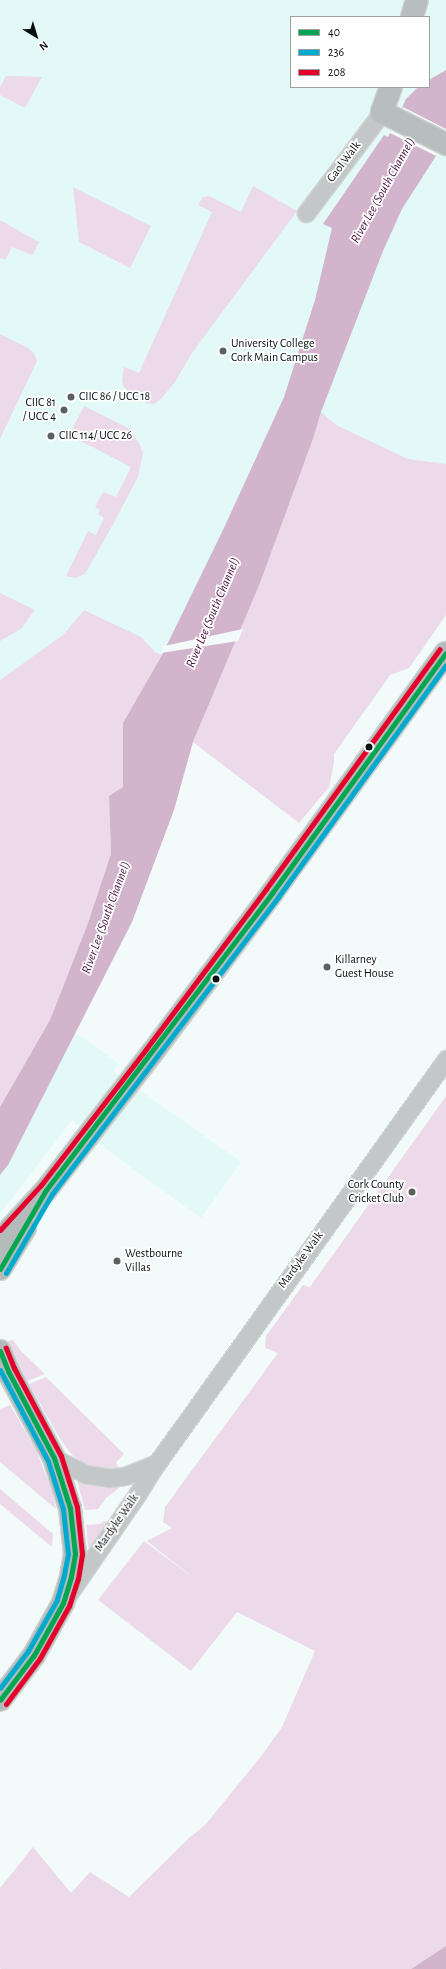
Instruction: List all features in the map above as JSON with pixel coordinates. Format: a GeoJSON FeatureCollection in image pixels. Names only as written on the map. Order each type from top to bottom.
{"type":"FeatureCollection","features":[{"type":"Feature","properties":{"kind":"highway"},"geometry":{"type":"LineString","coordinates":[[0,1240],[46,1190],[152,1053],[272,893],[446,653]]}},
{"type":"Feature","properties":{"kind":"highway"},"geometry":{"type":"LineString","coordinates":[[0,1269],[46,1190]]}},
{"type":"Feature","properties":{"kind":"highway","name":"Mardyke Walk"},"geometry":{"type":"LineString","coordinates":[[0,1352],[10,1376],[54,1458],[70,1508],[75,1554],[71,1577],[62,1603],[34,1655],[0,1700]]}},
{"type":"Feature","properties":{"kind":"street"},"geometry":{"type":"LineString","coordinates":[[412,16],[417,0]]}},
{"type":"Feature","properties":{"kind":"street","name":"Gaol Walk"},"geometry":{"type":"LineString","coordinates":[[306,214],[390,115],[390,88]]}},
{"type":"Feature","properties":{"kind":"street"},"geometry":{"type":"LineString","coordinates":[[390,115],[444,143]]}},
{"type":"Feature","properties":{"kind":"street","name":"Mardyke Walk"},"geometry":{"type":"LineString","coordinates":[[62,1603],[157,1463],[446,1059]]}},
{"type":"Feature","properties":{"kind":"street","name":"Mardyke Walk"},"geometry":{"type":"LineString","coordinates":[[54,1458],[85,1474],[110,1478],[126,1476],[157,1463]]}},
{"type":"Feature","properties":{"kind":"shaded area","name":"University College Cork Main Campus"},"geometry":{"type":"Polygon","coordinates":[[[0,0],[446,0],[446,615],[409,668],[390,675],[334,754],[334,763],[329,787],[299,823],[193,742],[123,787],[50,1020],[76,1033],[117,1062],[114,1072],[241,1162],[201,1218],[110,1152],[72,1120],[0,1214],[0,0]]]}},
{"type":"Feature","properties":{"kind":"shaded area"},"geometry":{"type":"Polygon","coordinates":[[[6,76],[42,77],[25,108],[0,95],[0,87],[6,76]]]}},
{"type":"Feature","properties":{"kind":"shaded area"},"geometry":{"type":"Polygon","coordinates":[[[253,186],[297,211],[192,353],[175,382],[161,399],[154,404],[147,403],[133,397],[123,386],[122,380],[124,367],[139,373],[212,212],[198,205],[203,197],[209,196],[241,212],[253,186]]]}},
{"type":"Feature","properties":{"kind":"shaded area"},"geometry":{"type":"Polygon","coordinates":[[[73,187],[151,226],[130,268],[79,242],[73,187]]]}},
{"type":"Feature","properties":{"kind":"shaded area"},"geometry":{"type":"Polygon","coordinates":[[[0,220],[39,242],[33,255],[12,247],[5,260],[0,258],[0,220]]]}},
{"type":"Feature","properties":{"kind":"shaded area"},"geometry":{"type":"Polygon","coordinates":[[[0,334],[28,348],[34,353],[37,361],[0,439],[0,334]]]}},
{"type":"Feature","properties":{"kind":"shaded area"},"geometry":{"type":"Polygon","coordinates":[[[84,406],[130,429],[143,453],[138,477],[111,528],[85,574],[75,578],[66,576],[88,531],[96,535],[104,518],[98,514],[100,510],[95,507],[103,492],[116,497],[131,467],[69,435],[84,406]]]}},
{"type":"Feature","properties":{"kind":"shaded area"},"geometry":{"type":"Polygon","coordinates":[[[321,412],[336,425],[408,459],[446,464],[446,615],[409,668],[390,675],[334,754],[334,763],[329,787],[299,823],[193,742],[260,583],[314,436],[321,412]]]}},
{"type":"Feature","properties":{"kind":"shaded area"},"geometry":{"type":"Polygon","coordinates":[[[0,593],[35,610],[21,629],[0,641],[0,593]]]}},
{"type":"Feature","properties":{"kind":"shaded area"},"geometry":{"type":"Polygon","coordinates":[[[84,610],[141,637],[155,652],[162,655],[123,723],[123,787],[109,796],[111,854],[88,923],[50,1020],[0,1107],[0,680],[63,635],[84,610]]]}},
{"type":"Feature","properties":{"kind":"shaded area"},"geometry":{"type":"Polygon","coordinates":[[[446,1096],[446,1946],[411,1969],[1,1969],[0,1888],[33,1847],[71,1893],[90,1872],[129,1897],[189,1838],[206,1824],[262,1755],[282,1727],[315,1651],[237,1612],[191,1671],[98,1600],[144,1541],[196,1580],[147,1541],[172,1528],[163,1522],[165,1507],[278,1353],[265,1348],[266,1336],[303,1285],[310,1287],[446,1096]]]}},
{"type":"Feature","properties":{"kind":"shaded area"},"geometry":{"type":"Polygon","coordinates":[[[13,1340],[21,1351],[45,1374],[27,1381],[8,1341],[13,1340]]]}},
{"type":"Feature","properties":{"kind":"shaded area"},"geometry":{"type":"Polygon","coordinates":[[[46,1377],[124,1454],[116,1462],[119,1469],[90,1468],[72,1455],[59,1437],[29,1384],[46,1377]]]}},
{"type":"Feature","properties":{"kind":"shaded area"},"geometry":{"type":"Polygon","coordinates":[[[10,1405],[36,1450],[52,1491],[56,1509],[0,1462],[0,1409],[10,1405]]]}},
{"type":"Feature","properties":{"kind":"shaded area"},"geometry":{"type":"Polygon","coordinates":[[[80,1479],[123,1481],[123,1485],[106,1498],[98,1509],[85,1510],[77,1481],[80,1479]]]}},
{"type":"Feature","properties":{"kind":"shaded area"},"geometry":{"type":"Polygon","coordinates":[[[0,1489],[53,1534],[52,1547],[0,1504],[0,1489]]]}},
{"type":"Feature","properties":{"kind":"shaded area"},"geometry":{"type":"Polygon","coordinates":[[[104,1521],[112,1521],[90,1549],[88,1547],[86,1525],[100,1524],[104,1521]]]}},
{"type":"Feature","properties":{"kind":"water","name":"River Lee (South Channel)"},"geometry":{"type":"Polygon","coordinates":[[[446,70],[446,136],[436,156],[402,209],[383,251],[321,412],[314,436],[260,583],[193,742],[174,810],[132,922],[8,1165],[0,1175],[0,1107],[50,1020],[88,923],[111,854],[109,796],[123,787],[123,723],[162,655],[223,530],[284,397],[315,300],[332,228],[323,224],[384,135],[388,137],[406,99],[417,88],[430,88],[430,79],[446,70]]]}},
{"type":"Feature","properties":{"kind":"water"},"geometry":{"type":"Polygon","coordinates":[[[446,1946],[446,1969],[411,1969],[446,1946]]]}},
{"type":"Feature","properties":{"kind":"pier"},"geometry":{"type":"Polygon","coordinates":[[[403,107],[446,129],[446,136],[436,156],[390,133],[403,107]]]}},
{"type":"Feature","properties":{"kind":"pier"},"geometry":{"type":"Polygon","coordinates":[[[243,629],[238,641],[161,653],[164,646],[243,629]]]}},
{"type":"Feature","properties":{"kind":"transit line","name":"208"},"geometry":{"type":"LineString","coordinates":[[0,1230],[41,1185],[146,1049],[266,889],[440,649]]}},
{"type":"Feature","properties":{"kind":"transit line","name":"40"},"geometry":{"type":"LineString","coordinates":[[0,1269],[46,1190],[272,893],[446,653]]}},
{"type":"Feature","properties":{"kind":"transit line","name":"236"},"geometry":{"type":"LineString","coordinates":[[6,1273],[52,1194],[278,897],[446,665]]}},
{"type":"Feature","properties":{"kind":"transit line","name":"208"},"geometry":{"type":"LineString","coordinates":[[6,1348],[14,1368],[61,1456],[77,1507],[82,1554],[78,1579],[69,1606],[40,1658],[6,1704]]}},
{"type":"Feature","properties":{"kind":"transit line","name":"40"},"geometry":{"type":"LineString","coordinates":[[0,1351],[8,1371],[54,1458],[70,1508],[75,1554],[71,1577],[63,1603],[34,1655],[0,1700]]}},
{"type":"Feature","properties":{"kind":"transit line","name":"236"},"geometry":{"type":"LineString","coordinates":[[0,1370],[48,1461],[63,1509],[68,1554],[57,1600],[28,1651],[0,1688]]}},
{"type":"Feature","properties":{"kind":"place","name":"University College Cork Main Campus"},"geometry":{"type":"Point","coordinates":[223,351]}},
{"type":"Feature","properties":{"kind":"place","name":"CIIC 86 / UCC 18"},"geometry":{"type":"Point","coordinates":[71,397]}},
{"type":"Feature","properties":{"kind":"place","name":"CIIC 81 / UCC 4"},"geometry":{"type":"Point","coordinates":[64,410]}},
{"type":"Feature","properties":{"kind":"place","name":"CIIC 114/ UCC 26"},"geometry":{"type":"Point","coordinates":[51,436]}},
{"type":"Feature","properties":{"kind":"place","name":"Killarney Guest House"},"geometry":{"type":"Point","coordinates":[327,967]}},
{"type":"Feature","properties":{"kind":"place","name":"Cork County Cricket Club"},"geometry":{"type":"Point","coordinates":[412,1192]}},
{"type":"Feature","properties":{"kind":"place","name":"Westbourne Villas"},"geometry":{"type":"Point","coordinates":[117,1261]}}]}
